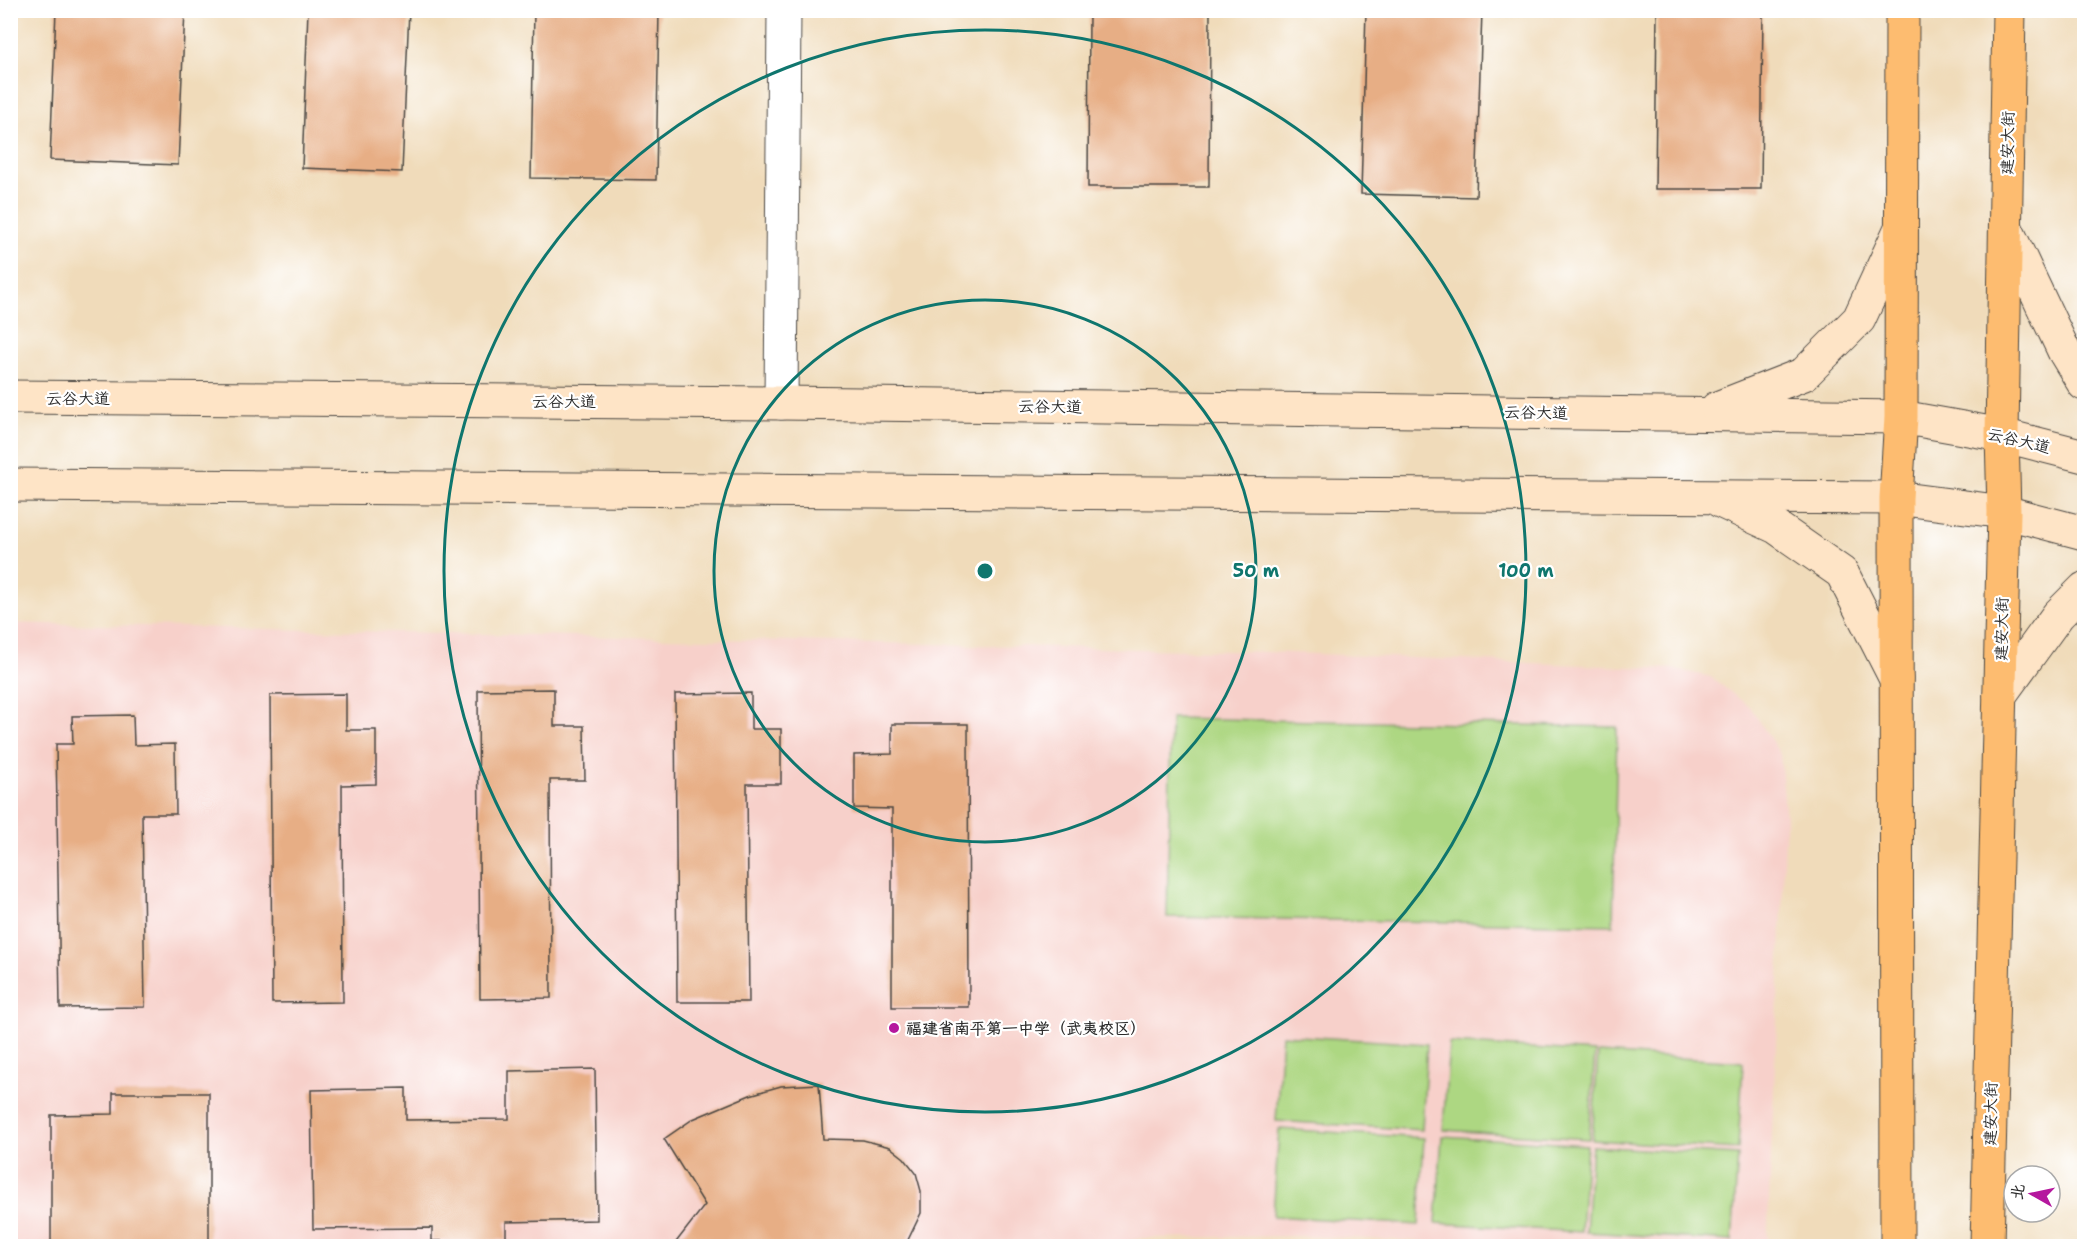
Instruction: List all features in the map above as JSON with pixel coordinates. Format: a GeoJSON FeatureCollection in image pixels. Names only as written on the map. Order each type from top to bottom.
{"type":"FeatureCollection","features":[{"type":"Feature","properties":{"kind":"main road"},"geometry":{"type":"LineString","coordinates":[[1897,1246],[1896,498],[1901,417],[1902,10]]}},
{"type":"Feature","properties":{"kind":"main road","name":"建安大街"},"geometry":{"type":"LineString","coordinates":[[1987,1246],[2004,512],[2002,435],[2009,10]]}},
{"type":"Feature","properties":{"kind":"main road"},"geometry":{"type":"LineString","coordinates":[[1700,414],[1804,374],[1859,319],[1901,228]]}},
{"type":"Feature","properties":{"kind":"main road"},"geometry":{"type":"LineString","coordinates":[[2006,228],[2064,351],[2085,384]]}},
{"type":"Feature","properties":{"kind":"main road","name":"云谷大道"},"geometry":{"type":"LineString","coordinates":[[10,397],[781,403],[1901,417],[2002,435],[2085,456]]}},
{"type":"Feature","properties":{"kind":"main road"},"geometry":{"type":"LineString","coordinates":[[10,485],[1896,498],[2004,512],[2085,533]]}},
{"type":"Feature","properties":{"kind":"main road"},"geometry":{"type":"LineString","coordinates":[[1711,497],[1776,527],[1842,573],[1896,679]]}},
{"type":"Feature","properties":{"kind":"main road"},"geometry":{"type":"LineString","coordinates":[[2000,695],[2058,615],[2085,590]]}},
{"type":"Feature","properties":{"kind":"street"},"geometry":{"type":"LineString","coordinates":[[781,403],[784,10]]}},
{"type":"Feature","properties":{"kind":"shaded area","name":"福建省南平第一中学（武夷校区）"},"geometry":{"type":"Polygon","coordinates":[[[11,623],[1269,652],[1674,669],[1711,677],[1751,708],[1780,754],[1786,819],[1767,1246],[1533,1246],[1300,1236],[1141,1238],[1108,1246],[11,1246],[11,623]]]}},
{"type":"Feature","properties":{"kind":"green space"},"geometry":{"type":"Polygon","coordinates":[[[1171,718],[1617,727],[1613,925],[1167,917],[1171,718]]]}},
{"type":"Feature","properties":{"kind":"green space"},"geometry":{"type":"Polygon","coordinates":[[[1282,1035],[1427,1044],[1422,1130],[1276,1121],[1282,1035]]]}},
{"type":"Feature","properties":{"kind":"green space"},"geometry":{"type":"Polygon","coordinates":[[[1449,1043],[1595,1052],[1589,1139],[1443,1130],[1449,1043]]]}},
{"type":"Feature","properties":{"kind":"green space"},"geometry":{"type":"Polygon","coordinates":[[[1598,1053],[1743,1062],[1738,1149],[1592,1140],[1598,1053]]]}},
{"type":"Feature","properties":{"kind":"green space"},"geometry":{"type":"Polygon","coordinates":[[[1279,1129],[1424,1138],[1419,1225],[1273,1216],[1279,1129]]]}},
{"type":"Feature","properties":{"kind":"green space"},"geometry":{"type":"Polygon","coordinates":[[[1442,1136],[1587,1145],[1581,1232],[1436,1223],[1442,1136]]]}},
{"type":"Feature","properties":{"kind":"green space"},"geometry":{"type":"Polygon","coordinates":[[[1592,1146],[1738,1155],[1732,1241],[1586,1232],[1592,1146]]]}},
{"type":"Feature","properties":{"kind":"building"},"geometry":{"type":"Polygon","coordinates":[[[56,10],[185,10],[178,165],[50,160],[56,10]]]}},
{"type":"Feature","properties":{"kind":"building"},"geometry":{"type":"Polygon","coordinates":[[[308,10],[409,10],[402,172],[302,168],[308,10]]]}},
{"type":"Feature","properties":{"kind":"building"},"geometry":{"type":"Polygon","coordinates":[[[534,10],[659,10],[656,180],[531,178],[534,10]]]}},
{"type":"Feature","properties":{"kind":"building"},"geometry":{"type":"Polygon","coordinates":[[[1089,10],[1210,10],[1209,187],[1088,187],[1089,10]]]}},
{"type":"Feature","properties":{"kind":"building"},"geometry":{"type":"Polygon","coordinates":[[[1366,10],[1482,10],[1476,197],[1361,194],[1366,10]]]}},
{"type":"Feature","properties":{"kind":"building"},"geometry":{"type":"Polygon","coordinates":[[[1657,10],[1763,10],[1761,189],[1655,189],[1657,10]]]}},
{"type":"Feature","properties":{"kind":"building"},"geometry":{"type":"Polygon","coordinates":[[[554,689],[554,726],[584,726],[585,780],[550,780],[551,998],[480,999],[478,690],[554,689]]]}},
{"type":"Feature","properties":{"kind":"building"},"geometry":{"type":"Polygon","coordinates":[[[751,693],[751,729],[781,729],[781,784],[747,784],[749,1002],[677,1002],[675,694],[751,693]]]}},
{"type":"Feature","properties":{"kind":"building"},"geometry":{"type":"Polygon","coordinates":[[[346,694],[346,730],[376,730],[376,784],[342,785],[343,1002],[272,1003],[270,695],[346,694]]]}},
{"type":"Feature","properties":{"kind":"building"},"geometry":{"type":"Polygon","coordinates":[[[133,715],[134,745],[175,744],[176,814],[142,814],[145,1007],[60,1008],[56,744],[73,744],[72,716],[133,715]]]}},
{"type":"Feature","properties":{"kind":"building"},"geometry":{"type":"Polygon","coordinates":[[[892,724],[968,724],[969,1007],[892,1007],[892,809],[854,808],[854,755],[892,754],[892,724]]]}},
{"type":"Feature","properties":{"kind":"building"},"geometry":{"type":"Polygon","coordinates":[[[595,1069],[597,1220],[506,1222],[506,1240],[432,1241],[432,1228],[313,1229],[311,1090],[406,1088],[406,1120],[509,1119],[509,1071],[595,1069]]]}},
{"type":"Feature","properties":{"kind":"building"},"geometry":{"type":"Polygon","coordinates":[[[819,1084],[823,1139],[863,1140],[890,1147],[904,1158],[916,1173],[921,1191],[921,1213],[905,1246],[673,1246],[705,1205],[664,1139],[693,1119],[750,1095],[781,1086],[819,1084]]]}},
{"type":"Feature","properties":{"kind":"building"},"geometry":{"type":"Polygon","coordinates":[[[113,1093],[209,1093],[209,1246],[51,1246],[51,1115],[113,1114],[113,1093]]]}},
{"type":"Feature","properties":{"kind":"place","name":"福建省南平第一中学（武夷校区）"},"geometry":{"type":"Point","coordinates":[894,1028]}}]}
